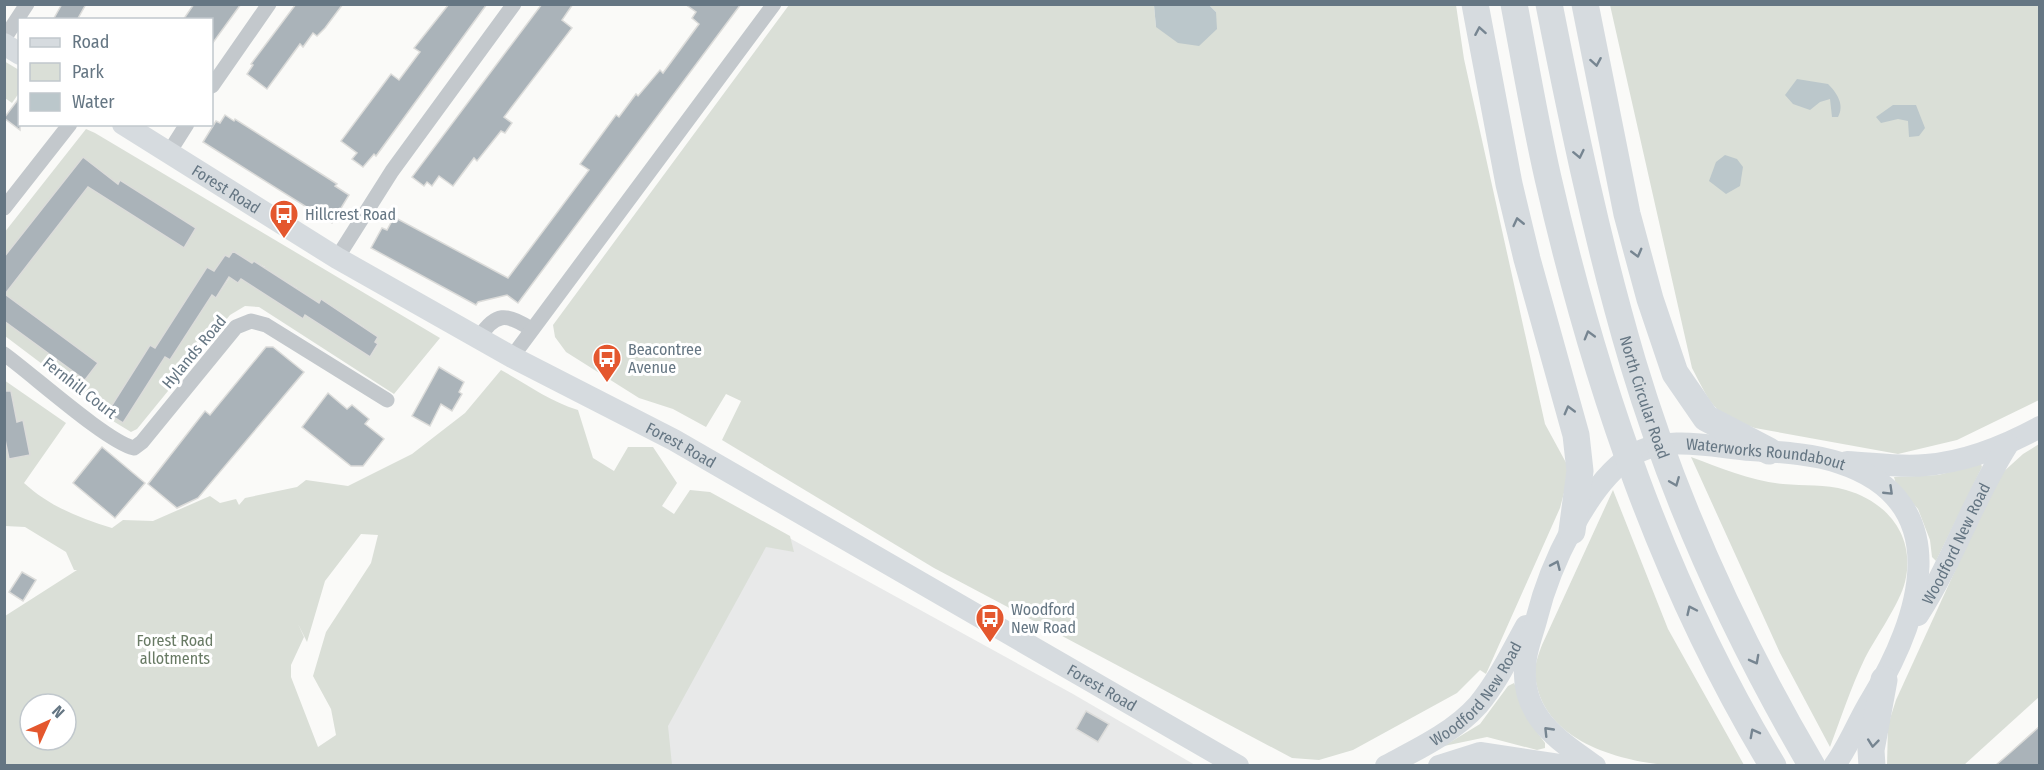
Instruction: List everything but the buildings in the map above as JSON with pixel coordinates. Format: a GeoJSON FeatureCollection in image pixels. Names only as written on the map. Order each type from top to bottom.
{"type":"FeatureCollection","features":[{"type":"Feature","properties":{"kind":"highway"},"geometry":{"type":"LineString","coordinates":[[1475,4],[1509,184],[1527,259],[1576,435],[1580,471],[1572,531]]}},
{"type":"Feature","properties":{"kind":"highway"},"geometry":{"type":"LineString","coordinates":[[1514,4],[1547,177],[1572,276],[1615,424],[1674,574],[1716,663],[1773,765]]}},
{"type":"Feature","properties":{"kind":"highway","name":"North Circular Road"},"geometry":{"type":"LineString","coordinates":[[1549,4],[1585,180],[1606,267],[1641,386],[1671,471],[1707,561],[1748,648],[1828,764]]}},
{"type":"Feature","properties":{"kind":"highway"},"geometry":{"type":"LineString","coordinates":[[1585,4],[1627,214],[1650,299],[1675,373],[1706,418],[1769,451]]}},
{"type":"Feature","properties":{"kind":"highway"},"geometry":{"type":"LineString","coordinates":[[1872,765],[1871,750],[1884,680]]}},
{"type":"Feature","properties":{"kind":"main road"},"geometry":{"type":"LineString","coordinates":[[4,44],[18,53]]}},
{"type":"Feature","properties":{"kind":"main road","name":"Forest Road"},"geometry":{"type":"LineString","coordinates":[[126,126],[337,258],[512,357],[674,440],[1239,765]]}},
{"type":"Feature","properties":{"kind":"main road","name":"Woodford New Road"},"geometry":{"type":"LineString","coordinates":[[1839,462],[1923,466],[1952,461],[2008,444],[2040,427]]}},
{"type":"Feature","properties":{"kind":"main road","name":"Waterworks Roundabout"},"geometry":{"type":"LineString","coordinates":[[1595,765],[1558,741],[1542,724],[1526,689],[1526,660],[1542,599],[1572,531],[1608,476],[1624,461],[1643,450],[1665,444],[1769,451],[1839,462],[1863,473],[1891,491],[1902,505],[1916,535],[1920,551],[1919,584],[1915,607],[1884,680],[1828,764]]}},
{"type":"Feature","properties":{"kind":"main road","name":"Woodford New Road"},"geometry":{"type":"LineString","coordinates":[[1901,642],[1951,559],[1988,476],[2008,444]]}},
{"type":"Feature","properties":{"kind":"main road","name":"Woodford New Road"},"geometry":{"type":"LineString","coordinates":[[1386,765],[1451,728],[1478,705],[1542,599]]}},
{"type":"Feature","properties":{"kind":"main road","name":"Woodford New Road"},"geometry":{"type":"LineString","coordinates":[[1439,765],[1480,753],[1566,765]]}},
{"type":"Feature","properties":{"kind":"street"},"geometry":{"type":"LineString","coordinates":[[4,39],[27,4]]}},
{"type":"Feature","properties":{"kind":"street"},"geometry":{"type":"LineString","coordinates":[[213,85],[269,4]]}},
{"type":"Feature","properties":{"kind":"street"},"geometry":{"type":"LineString","coordinates":[[337,258],[392,171],[514,4]]}},
{"type":"Feature","properties":{"kind":"street"},"geometry":{"type":"LineString","coordinates":[[512,357],[774,4]]}},
{"type":"Feature","properties":{"kind":"street"},"geometry":{"type":"LineString","coordinates":[[4,208],[68,126]]}},
{"type":"Feature","properties":{"kind":"street"},"geometry":{"type":"LineString","coordinates":[[168,154],[186,126]]}},
{"type":"Feature","properties":{"kind":"street"},"geometry":{"type":"LineString","coordinates":[[479,338],[490,322],[503,317],[512,317],[531,329]]}},
{"type":"Feature","properties":{"kind":"street","name":"Hylands Road"},"geometry":{"type":"LineString","coordinates":[[134,448],[142,442],[236,327],[245,322],[266,325],[387,400]]}},
{"type":"Feature","properties":{"kind":"street","name":"Fernhill Court"},"geometry":{"type":"LineString","coordinates":[[4,354],[87,418],[126,446],[134,448]]}},
{"type":"Feature","properties":{"kind":"shaded area"},"geometry":{"type":"Polygon","coordinates":[[[731,506],[1073,694],[1195,765],[587,766],[731,506]]]}},
{"type":"Feature","properties":{"kind":"green space"},"geometry":{"type":"Polygon","coordinates":[[[789,5],[1154,5],[1156,27],[1216,12],[1209,5],[1456,5],[1464,59],[1545,424],[1570,470],[1560,508],[1486,674],[1480,670],[1457,693],[1353,750],[1319,760],[1292,758],[934,568],[722,440],[741,401],[726,394],[706,427],[673,409],[639,398],[566,352],[555,337],[553,325],[789,5]]]}},
{"type":"Feature","properties":{"kind":"green space"},"geometry":{"type":"Polygon","coordinates":[[[1610,5],[2039,5],[2039,400],[1957,440],[1898,454],[1755,428],[1730,418],[1715,407],[1692,368],[1610,5]]]}},
{"type":"Feature","properties":{"kind":"green space"},"geometry":{"type":"Polygon","coordinates":[[[4,61],[18,69],[18,94],[12,103],[5,98],[4,61]]]}},
{"type":"Feature","properties":{"kind":"green space"},"geometry":{"type":"Polygon","coordinates":[[[86,129],[440,338],[394,394],[259,307],[245,306],[230,315],[137,429],[131,432],[108,418],[110,415],[123,423],[165,357],[170,360],[212,295],[216,298],[230,277],[241,279],[303,319],[305,315],[370,357],[378,345],[375,342],[378,337],[367,330],[364,335],[364,327],[321,300],[317,305],[301,291],[296,297],[293,295],[297,288],[287,282],[282,288],[279,277],[268,270],[264,276],[261,274],[265,267],[254,261],[250,267],[233,251],[229,257],[225,255],[214,271],[207,267],[155,348],[150,346],[107,413],[5,336],[4,233],[86,129]]]}},
{"type":"Feature","properties":{"kind":"green space","name":"Forest Road allotments"},"geometry":{"type":"Polygon","coordinates":[[[501,370],[548,397],[578,410],[593,458],[614,471],[628,447],[653,447],[677,483],[662,506],[674,514],[690,490],[710,492],[790,536],[794,552],[766,547],[668,726],[672,765],[5,765],[5,616],[77,570],[74,570],[66,552],[25,527],[5,526],[4,380],[66,423],[24,483],[65,510],[112,528],[123,520],[153,521],[210,496],[220,503],[236,499],[239,505],[245,498],[297,487],[306,480],[348,486],[412,454],[465,413],[501,370]],[[361,534],[325,581],[307,642],[298,624],[304,637],[291,665],[291,677],[318,747],[336,735],[331,709],[313,676],[326,632],[371,563],[378,535],[361,534]]]}},
{"type":"Feature","properties":{"kind":"green space"},"geometry":{"type":"Polygon","coordinates":[[[2039,444],[2039,697],[1964,765],[1887,766],[1888,725],[1896,700],[1959,562],[2001,474],[2023,454],[2039,444]]]}},
{"type":"Feature","properties":{"kind":"green space"},"geometry":{"type":"Polygon","coordinates":[[[1691,457],[1759,480],[1846,490],[1874,503],[1886,513],[1902,536],[1906,550],[1905,582],[1893,610],[1860,669],[1830,747],[1780,653],[1691,457]]]}},
{"type":"Feature","properties":{"kind":"green space"},"geometry":{"type":"Polygon","coordinates":[[[1981,464],[1982,467],[1936,561],[1932,557],[1930,540],[1918,509],[1896,484],[1894,477],[1938,475],[1981,464]]]}},
{"type":"Feature","properties":{"kind":"green space"},"geometry":{"type":"Polygon","coordinates":[[[1613,490],[1668,629],[1744,765],[1666,765],[1623,758],[1602,751],[1581,741],[1564,729],[1549,713],[1539,694],[1535,672],[1542,645],[1613,490]]]}},
{"type":"Feature","properties":{"kind":"green space"},"geometry":{"type":"Polygon","coordinates":[[[1514,683],[1534,728],[1545,743],[1545,748],[1537,750],[1487,737],[1444,746],[1480,724],[1508,686],[1514,683]]]}},
{"type":"Feature","properties":{"kind":"water"},"geometry":{"type":"Polygon","coordinates":[[[1154,5],[1209,5],[1216,12],[1217,29],[1199,46],[1178,43],[1156,27],[1154,5]]]}},
{"type":"Feature","properties":{"kind":"water"},"geometry":{"type":"Polygon","coordinates":[[[1797,79],[1828,84],[1839,99],[1841,108],[1838,117],[1832,117],[1830,99],[1820,102],[1810,110],[1793,104],[1785,95],[1797,79]]]}},
{"type":"Feature","properties":{"kind":"water"},"geometry":{"type":"Polygon","coordinates":[[[1893,105],[1916,105],[1925,128],[1919,136],[1909,137],[1908,121],[1898,119],[1881,123],[1876,117],[1893,105]]]}},
{"type":"Feature","properties":{"kind":"water"},"geometry":{"type":"Polygon","coordinates":[[[1725,155],[1737,159],[1743,167],[1740,186],[1726,194],[1709,181],[1716,162],[1725,155]]]}},
{"type":"Feature","properties":{"kind":"place","name":"Hillcrest Road"},"geometry":{"type":"Point","coordinates":[284,240]}},
{"type":"Feature","properties":{"kind":"place","name":"Beacontree Avenue"},"geometry":{"type":"Point","coordinates":[607,384]}},
{"type":"Feature","properties":{"kind":"place","name":"Woodford New Road"},"geometry":{"type":"Point","coordinates":[990,644]}}]}
